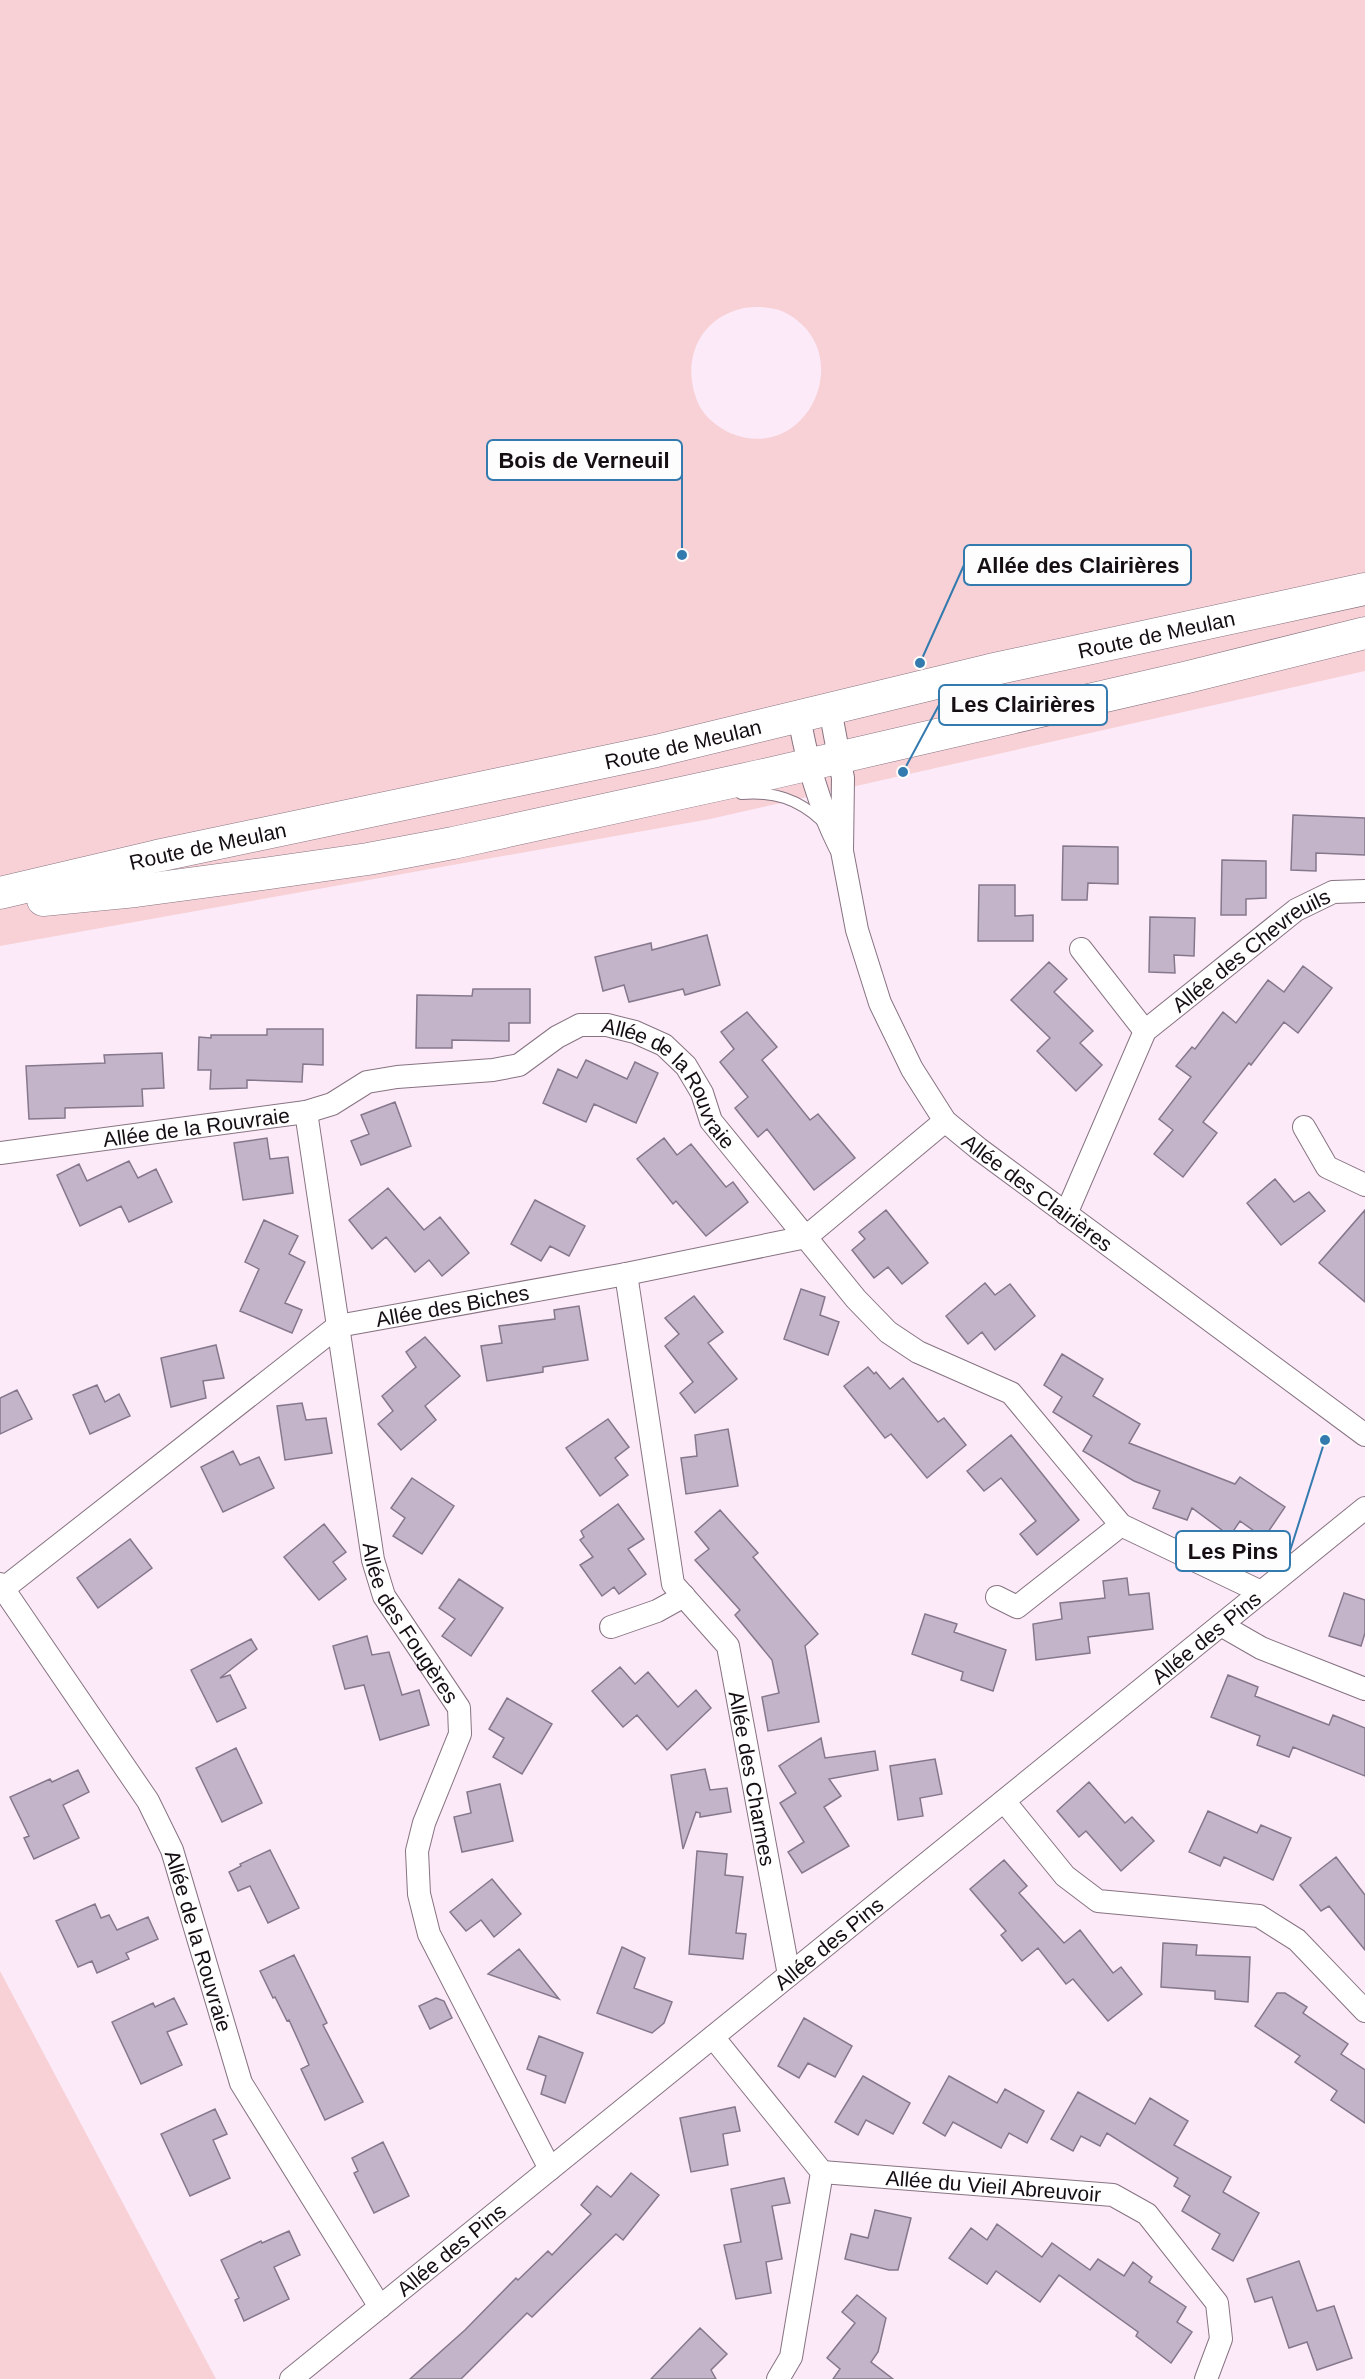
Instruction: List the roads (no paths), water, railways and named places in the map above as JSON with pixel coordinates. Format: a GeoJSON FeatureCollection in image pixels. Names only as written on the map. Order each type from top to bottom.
{"type":"FeatureCollection","features":[{"type":"Feature","properties":{"kind":"main road","name":"Route de Meulan"},"geometry":{"type":"LineString","coordinates":[[0,893],[201,847],[656,751],[1068,652],[1365,589]]}},
{"type":"Feature","properties":{"kind":"main road","name":"Route de Meulan"},"geometry":{"type":"LineString","coordinates":[[0,904],[136,891],[368,859],[839,757],[1188,677],[1365,633]]}},
{"type":"Feature","properties":{"kind":"street","name":"Allée des Clairières"},"geometry":{"type":"LineString","coordinates":[[830,709],[843,778],[837,842]]}},
{"type":"Feature","properties":{"kind":"street","name":"Allée des Clairières"},"geometry":{"type":"LineString","coordinates":[[799,717],[808,764],[820,804],[837,842],[857,930],[880,1004],[912,1069],[945,1121],[1066,1214],[1365,1435]]}},
{"type":"Feature","properties":{"kind":"street","name":"Allée des Chevreuils"},"geometry":{"type":"LineString","coordinates":[[1066,1214],[1145,1030],[1296,910],[1333,892],[1365,891]]}},
{"type":"Feature","properties":{"kind":"street"},"geometry":{"type":"LineString","coordinates":[[1081,949],[1145,1030]]}},
{"type":"Feature","properties":{"kind":"street","name":"Allée de la Rouvraie"},"geometry":{"type":"LineString","coordinates":[[0,1154],[306,1112],[332,1104],[367,1082],[398,1077],[493,1070],[519,1065],[557,1037],[580,1025],[607,1025],[635,1032],[664,1045],[686,1066],[702,1093],[711,1121],[856,1299],[888,1332],[918,1352],[1011,1393],[1121,1525],[1261,1592]]}},
{"type":"Feature","properties":{"kind":"street","name":"Allée des Fougères"},"geometry":{"type":"LineString","coordinates":[[306,1112],[376,1569],[384,1596],[399,1621],[459,1707],[460,1734],[424,1823],[417,1851],[419,1894],[429,1934],[550,2169]]}},
{"type":"Feature","properties":{"kind":"street","name":"Allée des Biches"},"geometry":{"type":"LineString","coordinates":[[2,1586],[338,1326],[626,1274],[806,1237],[945,1121]]}},
{"type":"Feature","properties":{"kind":"street"},"geometry":{"type":"LineString","coordinates":[[1304,1127],[1327,1167],[1365,1185]]}},
{"type":"Feature","properties":{"kind":"street","name":"Allée des Charmes"},"geometry":{"type":"LineString","coordinates":[[626,1274],[674,1584],[728,1646],[789,1976]]}},
{"type":"Feature","properties":{"kind":"street","name":"Allée des Pins"},"geometry":{"type":"LineString","coordinates":[[291,2379],[1365,1508]]}},
{"type":"Feature","properties":{"kind":"street"},"geometry":{"type":"LineString","coordinates":[[997,1597],[1017,1607],[1121,1525]]}},
{"type":"Feature","properties":{"kind":"street","name":"Allée de la Rouvraie"},"geometry":{"type":"LineString","coordinates":[[2,1586],[148,1801],[172,1850],[241,2083],[380,2307]]}},
{"type":"Feature","properties":{"kind":"street"},"geometry":{"type":"LineString","coordinates":[[611,1627],[657,1611],[684,1596]]}},
{"type":"Feature","properties":{"kind":"street"},"geometry":{"type":"LineString","coordinates":[[1221,1625],[1261,1648],[1365,1689]]}},
{"type":"Feature","properties":{"kind":"street"},"geometry":{"type":"LineString","coordinates":[[1004,1801],[1065,1876],[1098,1901],[1259,1916],[1297,1940],[1365,2011]]}},
{"type":"Feature","properties":{"kind":"street"},"geometry":{"type":"LineString","coordinates":[[713,2037],[822,2172],[791,2357],[778,2379]]}},
{"type":"Feature","properties":{"kind":"street","name":"Allée du Vieil Abreuvoir"},"geometry":{"type":"LineString","coordinates":[[822,2172],[1113,2195],[1147,2214],[1217,2303],[1221,2338],[1206,2379]]}},
{"type":"Feature","properties":{"kind":"lane"},"geometry":{"type":"LineString","coordinates":[[627,804],[774,793],[806,807],[837,842]]}},
{"type":"Feature","properties":{"kind":"place","name":"Bois de Verneuil"},"geometry":{"type":"Point","coordinates":[682,555]}},
{"type":"Feature","properties":{"kind":"place","name":"Allée des Clairières"},"geometry":{"type":"Point","coordinates":[920,663]}},
{"type":"Feature","properties":{"kind":"place","name":"Les Clairières"},"geometry":{"type":"Point","coordinates":[903,772]}},
{"type":"Feature","properties":{"kind":"place","name":"Les Pins"},"geometry":{"type":"Point","coordinates":[1325,1440]}}]}
